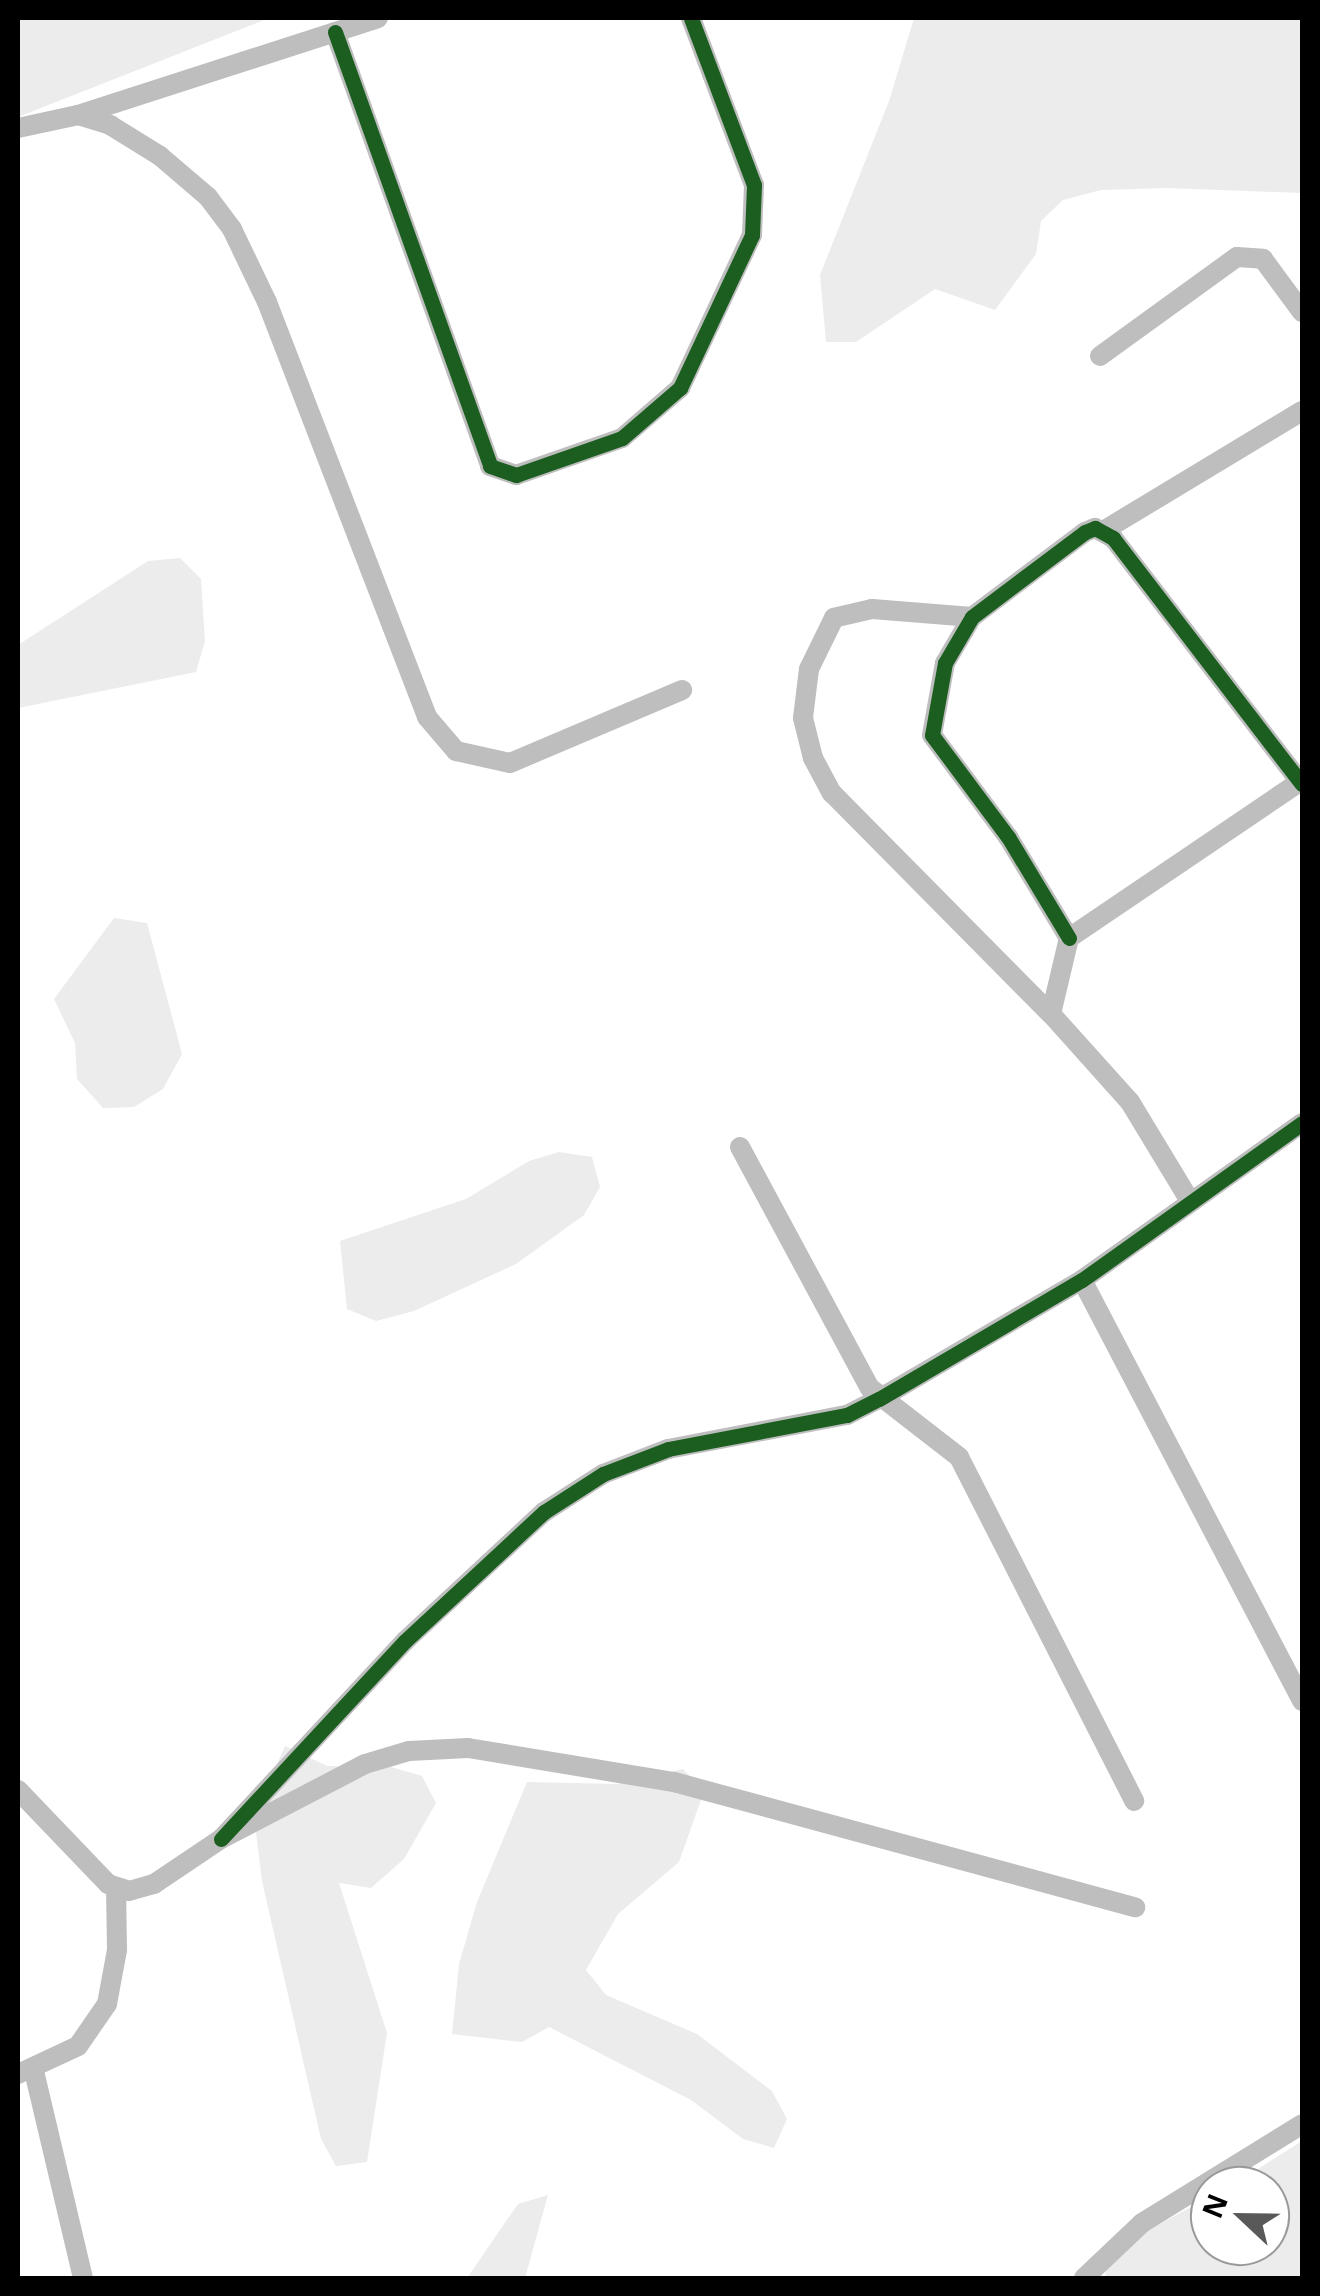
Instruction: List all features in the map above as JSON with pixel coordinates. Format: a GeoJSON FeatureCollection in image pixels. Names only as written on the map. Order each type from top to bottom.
{"type":"FeatureCollection","features":[{"type":"Feature","properties":{"kind":"street"},"geometry":{"type":"LineString","coordinates":[[18,128],[78,115],[378,18]]}},
{"type":"Feature","properties":{"kind":"street"},"geometry":{"type":"LineString","coordinates":[[335,32],[490,466],[516,475],[550,468],[622,438],[680,388],[752,235],[754,185],[690,18]]}},
{"type":"Feature","properties":{"kind":"street"},"geometry":{"type":"LineString","coordinates":[[78,115],[110,124],[160,156],[208,197],[232,229],[267,302],[427,717],[456,751],[510,763],[682,690]]}},
{"type":"Feature","properties":{"kind":"street"},"geometry":{"type":"LineString","coordinates":[[1100,356],[1236,257],[1263,259],[1302,312]]}},
{"type":"Feature","properties":{"kind":"street"},"geometry":{"type":"LineString","coordinates":[[1069,938],[1008,838],[932,735],[945,663],[972,618],[1085,532],[1103,530],[1302,411]]}},
{"type":"Feature","properties":{"kind":"street"},"geometry":{"type":"LineString","coordinates":[[1051,1014],[1069,938],[1302,782],[1103,530]]}},
{"type":"Feature","properties":{"kind":"street"},"geometry":{"type":"LineString","coordinates":[[972,618],[872,609],[834,618],[809,669],[803,718],[813,758],[832,793],[1051,1014],[1130,1102],[1190,1201]]}},
{"type":"Feature","properties":{"kind":"street"},"geometry":{"type":"LineString","coordinates":[[221,1839],[405,1641],[544,1512],[603,1474],[668,1449],[847,1416],[1082,1280],[1302,1123]]}},
{"type":"Feature","properties":{"kind":"street"},"geometry":{"type":"LineString","coordinates":[[740,1147],[880,1399],[942,1438],[959,1457],[1134,1801]]}},
{"type":"Feature","properties":{"kind":"street"},"geometry":{"type":"LineString","coordinates":[[1082,1280],[1302,1700]]}},
{"type":"Feature","properties":{"kind":"street"},"geometry":{"type":"LineString","coordinates":[[116,1889],[154,1884],[221,1839],[366,1764],[409,1752],[468,1748],[674,1782],[1134,1907]]}},
{"type":"Feature","properties":{"kind":"street"},"geometry":{"type":"LineString","coordinates":[[18,1790],[116,1889],[117,1950],[107,2004],[78,2046],[26,2072],[83,2278]]}},
{"type":"Feature","properties":{"kind":"street"},"geometry":{"type":"LineString","coordinates":[[1084,2278],[1142,2223],[1302,2124]]}},
{"type":"Feature","properties":{"kind":"shaded area"},"geometry":{"type":"Polygon","coordinates":[[[18,18],[269,18],[18,117],[18,18]]]}},
{"type":"Feature","properties":{"kind":"shaded area"},"geometry":{"type":"Polygon","coordinates":[[[914,18],[1302,18],[1302,193],[1167,188],[1101,190],[1063,200],[1041,221],[1036,254],[995,310],[935,289],[856,342],[826,342],[820,275],[889,101],[914,18]]]}},
{"type":"Feature","properties":{"kind":"shaded area"},"geometry":{"type":"Polygon","coordinates":[[[180,558],[201,579],[205,641],[196,672],[18,708],[18,645],[148,561],[180,558]]]}},
{"type":"Feature","properties":{"kind":"shaded area"},"geometry":{"type":"Polygon","coordinates":[[[114,918],[147,923],[182,1054],[163,1089],[134,1107],[103,1108],[77,1079],[75,1043],[54,999],[114,918]]]}},
{"type":"Feature","properties":{"kind":"shaded area"},"geometry":{"type":"Polygon","coordinates":[[[559,1152],[592,1157],[600,1187],[584,1215],[516,1264],[414,1311],[376,1321],[347,1309],[340,1241],[466,1199],[529,1161],[559,1152]]]}},
{"type":"Feature","properties":{"kind":"shaded area"},"geometry":{"type":"Polygon","coordinates":[[[285,1746],[327,1766],[391,1767],[422,1776],[436,1803],[404,1859],[371,1888],[339,1883],[387,2033],[367,2162],[336,2166],[321,2139],[262,1881],[254,1817],[285,1746]]]}},
{"type":"Feature","properties":{"kind":"shaded area"},"geometry":{"type":"Polygon","coordinates":[[[683,1769],[704,1791],[679,1862],[618,1914],[586,1970],[606,1995],[697,2034],[772,2091],[787,2119],[774,2148],[743,2139],[691,2100],[549,2027],[522,2042],[452,2034],[459,1964],[477,1902],[527,1782],[617,1784],[683,1769]]]}},
{"type":"Feature","properties":{"kind":"shaded area"},"geometry":{"type":"Polygon","coordinates":[[[1302,2141],[1302,2278],[1105,2278],[1107,2252],[1190,2208],[1190,2266],[1290,2266],[1290,2166],[1263,2166],[1302,2141]]]}},
{"type":"Feature","properties":{"kind":"shaded area"},"geometry":{"type":"Polygon","coordinates":[[[548,2195],[525,2278],[467,2278],[518,2204],[548,2195]]]}},
{"type":"Feature","properties":{"kind":"cycle path"},"geometry":{"type":"LineString","coordinates":[[335,32],[490,466],[516,475],[622,438],[680,388],[752,235],[754,185],[691,18]]}},
{"type":"Feature","properties":{"kind":"cycle path"},"geometry":{"type":"LineString","coordinates":[[1069,938],[1008,837],[932,735],[945,663],[972,617],[1085,532],[1095,528],[1113,538],[1302,784]]}},
{"type":"Feature","properties":{"kind":"cycle path"},"geometry":{"type":"LineString","coordinates":[[221,1839],[405,1641],[544,1512],[603,1474],[668,1449],[847,1415],[879,1399],[1082,1280],[1302,1123]]}}]}
